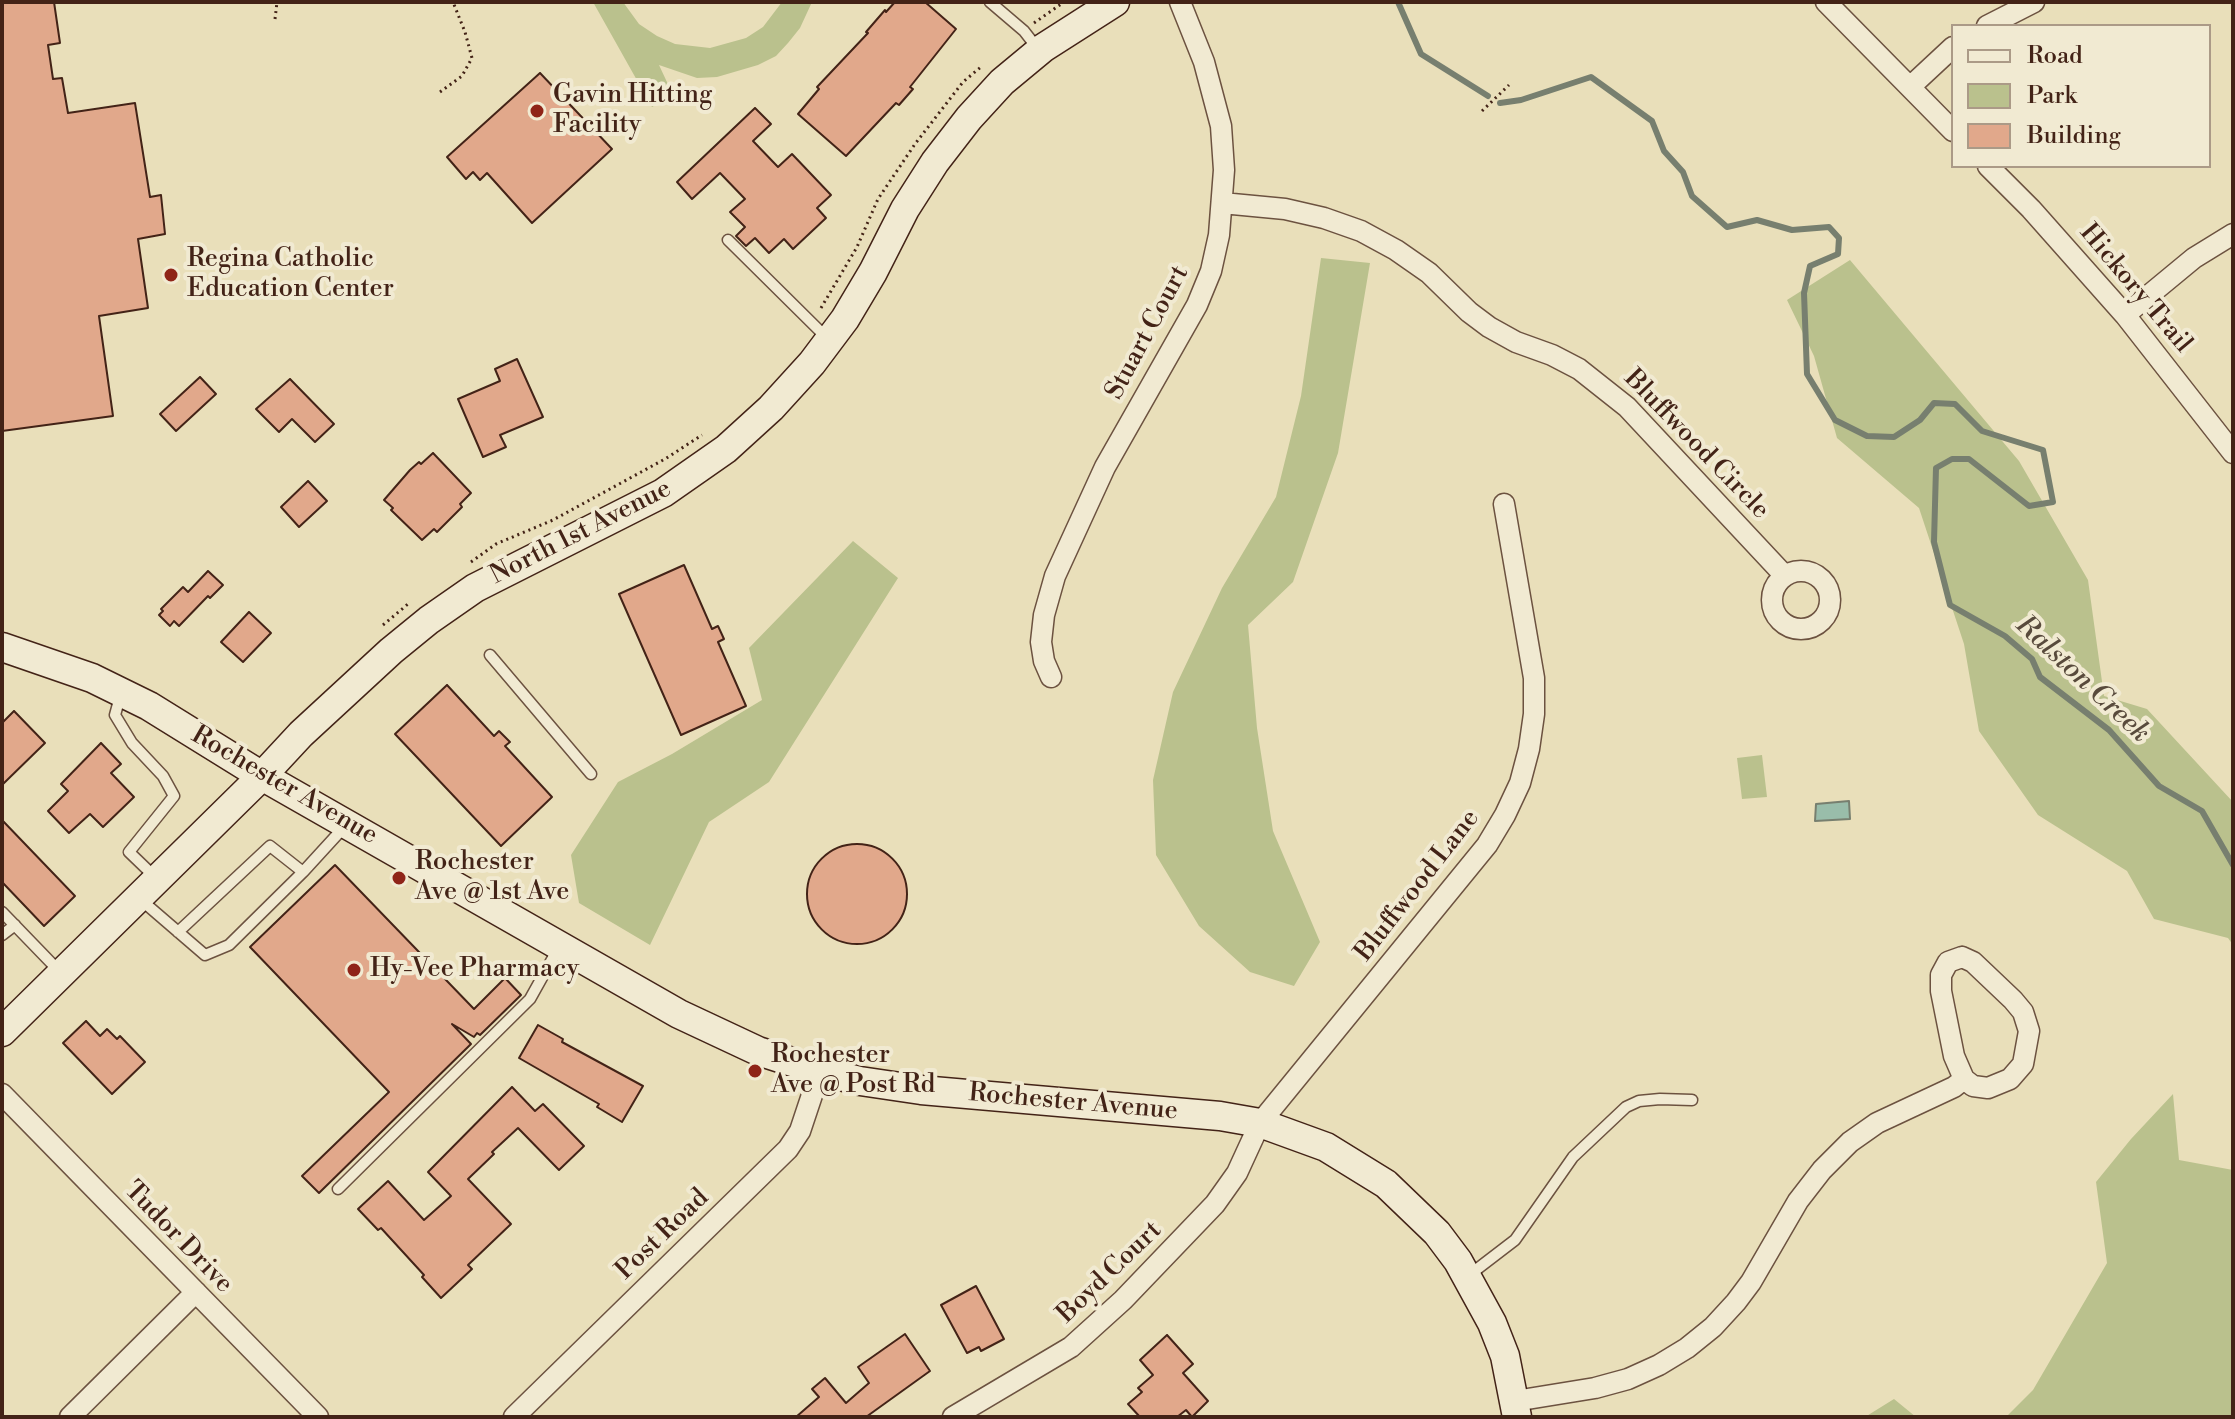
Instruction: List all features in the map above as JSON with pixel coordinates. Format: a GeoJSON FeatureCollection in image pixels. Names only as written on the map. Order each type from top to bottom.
{"type":"FeatureCollection","features":[{"type":"Feature","properties":{"kind":"main road","name":"North 1st Avenue"},"geometry":{"type":"LineString","coordinates":[[2,1032],[301,734],[429,620],[487,581],[663,493],[726,449],[771,408],[820,332],[873,272],[905,209],[935,162],[1032,41],[1081,21],[1115,2]]}},
{"type":"Feature","properties":{"kind":"main road","name":"Rochester Avenue"},"geometry":{"type":"LineString","coordinates":[[2,647],[53,663],[149,706],[262,776],[560,946],[718,1034],[758,1051],[860,1081],[921,1090],[1220,1116],[1260,1123],[1326,1147],[1386,1184],[1437,1233],[1468,1276],[1492,1323],[1505,1356],[1516,1409]]}},
{"type":"Feature","properties":{"kind":"street","name":"Stuart Court"},"geometry":{"type":"LineString","coordinates":[[1051,677],[1041,642],[1044,615],[1055,576],[1105,467],[1197,305],[1211,271],[1219,235],[1222,141],[1214,94],[1180,2]]}},
{"type":"Feature","properties":{"kind":"street"},"geometry":{"type":"LineString","coordinates":[[1826,2],[1951,129]]}},
{"type":"Feature","properties":{"kind":"street"},"geometry":{"type":"LineString","coordinates":[[1991,24],[2034,2]]}},
{"type":"Feature","properties":{"kind":"street"},"geometry":{"type":"LineString","coordinates":[[1910,87],[1951,49]]}},
{"type":"Feature","properties":{"kind":"street","name":"Hickory Trail"},"geometry":{"type":"LineString","coordinates":[[1990,168],[2041,220],[2125,315],[2233,453]]}},
{"type":"Feature","properties":{"kind":"street","name":"Bluffwood Circle"},"geometry":{"type":"LineString","coordinates":[[1222,203],[1285,209],[1361,231],[1429,273],[1489,327],[1579,369],[1627,407],[1785,576]]}},
{"type":"Feature","properties":{"kind":"street"},"geometry":{"type":"LineString","coordinates":[[2125,315],[2194,258],[2233,234]]}},
{"type":"Feature","properties":{"kind":"street","name":"Bluffwood Lane"},"geometry":{"type":"LineString","coordinates":[[1260,1123],[1487,845],[1520,783],[1533,725],[1534,678],[1504,504]]}},
{"type":"Feature","properties":{"kind":"street"},"geometry":{"type":"LineString","coordinates":[[1962,957],[1973,962],[2013,1000],[2023,1012],[2029,1031],[2023,1064],[2010,1079],[1988,1088],[1973,1086],[1964,1079],[1954,1056],[1941,991],[1941,975],[1948,962],[1962,957]]}},
{"type":"Feature","properties":{"kind":"street","name":"Post Road"},"geometry":{"type":"LineString","coordinates":[[514,1417],[788,1149],[805,1119],[820,1071]]}},
{"type":"Feature","properties":{"kind":"street"},"geometry":{"type":"LineString","coordinates":[[1516,1409],[1628,1379],[1687,1348],[1713,1327],[1736,1302],[1798,1201],[1822,1170],[1850,1142],[1877,1123],[1954,1087],[1964,1079]]}},
{"type":"Feature","properties":{"kind":"street","name":"Tudor Drive"},"geometry":{"type":"LineString","coordinates":[[2,1094],[318,1417]]}},
{"type":"Feature","properties":{"kind":"street","name":"Boyd Court"},"geometry":{"type":"LineString","coordinates":[[953,1417],[1071,1347],[1123,1300],[1215,1204],[1237,1173],[1260,1123]]}},
{"type":"Feature","properties":{"kind":"street"},"geometry":{"type":"LineString","coordinates":[[70,1417],[196,1292]]}},
{"type":"Feature","properties":{"kind":"lane"},"geometry":{"type":"LineString","coordinates":[[990,2],[1032,41]]}},
{"type":"Feature","properties":{"kind":"lane"},"geometry":{"type":"LineString","coordinates":[[728,240],[820,332]]}},
{"type":"Feature","properties":{"kind":"lane"},"geometry":{"type":"LineString","coordinates":[[490,655],[591,774]]}},
{"type":"Feature","properties":{"kind":"lane"},"geometry":{"type":"LineString","coordinates":[[121,692],[115,715],[132,743],[163,776],[174,796],[129,852],[148,888],[178,932],[205,955],[229,945],[303,872],[347,823]]}},
{"type":"Feature","properties":{"kind":"lane"},"geometry":{"type":"LineString","coordinates":[[178,932],[270,846],[303,872]]}},
{"type":"Feature","properties":{"kind":"lane"},"geometry":{"type":"LineString","coordinates":[[2,912],[62,974]]}},
{"type":"Feature","properties":{"kind":"lane"},"geometry":{"type":"LineString","coordinates":[[2,935],[15,925]]}},
{"type":"Feature","properties":{"kind":"lane"},"geometry":{"type":"LineString","coordinates":[[338,1189],[530,999],[560,946]]}},
{"type":"Feature","properties":{"kind":"lane"},"geometry":{"type":"LineString","coordinates":[[1468,1276],[1515,1240],[1573,1157],[1626,1107],[1639,1101],[1692,1100]]}},
{"type":"Feature","properties":{"kind":"path"},"geometry":{"type":"LineString","coordinates":[[275,19],[277,2]]}},
{"type":"Feature","properties":{"kind":"path"},"geometry":{"type":"LineString","coordinates":[[440,92],[462,76],[472,58],[453,2]]}},
{"type":"Feature","properties":{"kind":"path"},"geometry":{"type":"LineString","coordinates":[[1032,41],[1064,2]]}},
{"type":"Feature","properties":{"kind":"path"},"geometry":{"type":"LineString","coordinates":[[820,332],[878,199],[963,82],[987,62]]}},
{"type":"Feature","properties":{"kind":"path"},"geometry":{"type":"LineString","coordinates":[[1482,111],[1509,85]]}},
{"type":"Feature","properties":{"kind":"path"},"geometry":{"type":"LineString","coordinates":[[470,562],[496,544],[553,520],[653,466],[702,435]]}},
{"type":"Feature","properties":{"kind":"path"},"geometry":{"type":"LineString","coordinates":[[374,633],[395,613],[419,597]]}},
{"type":"Feature","properties":{"kind":"green space"},"geometry":{"type":"Polygon","coordinates":[[[593,2],[623,2],[639,24],[657,36],[675,44],[710,48],[746,38],[763,27],[782,2],[812,2],[800,28],[788,43],[776,56],[758,65],[717,77],[697,78],[659,65],[673,95],[652,107],[593,2]]]}},
{"type":"Feature","properties":{"kind":"green space"},"geometry":{"type":"Polygon","coordinates":[[[1321,258],[1370,263],[1338,453],[1293,582],[1248,625],[1257,728],[1273,831],[1320,942],[1294,986],[1250,972],[1199,926],[1156,855],[1153,780],[1173,692],[1222,588],[1276,497],[1301,396],[1321,258]]]}},
{"type":"Feature","properties":{"kind":"green space"},"geometry":{"type":"Polygon","coordinates":[[[1850,260],[2019,461],[2088,580],[2104,696],[2147,709],[2233,802],[2233,945],[2228,938],[2154,919],[2127,871],[2038,815],[1979,731],[1964,644],[1919,508],[1837,438],[1814,356],[1787,300],[1850,260]]]}},
{"type":"Feature","properties":{"kind":"green space"},"geometry":{"type":"Polygon","coordinates":[[[853,541],[898,578],[769,782],[709,822],[650,945],[579,903],[571,855],[618,782],[762,700],[749,648],[853,541]]]}},
{"type":"Feature","properties":{"kind":"green space"},"geometry":{"type":"Polygon","coordinates":[[[1762,755],[1767,797],[1742,799],[1737,758],[1762,755]]]}},
{"type":"Feature","properties":{"kind":"green space"},"geometry":{"type":"Polygon","coordinates":[[[2173,1094],[2179,1160],[2233,1170],[2233,1417],[2006,1417],[2033,1390],[2107,1263],[2096,1182],[2173,1094]]]}},
{"type":"Feature","properties":{"kind":"green space"},"geometry":{"type":"Polygon","coordinates":[[[1894,1399],[1916,1417],[1865,1417],[1894,1399]]]}},
{"type":"Feature","properties":{"kind":"shaded area"},"geometry":{"type":"Polygon","coordinates":[[[1849,801],[1850,819],[1815,821],[1816,804],[1849,801]]]}},
{"type":"Feature","properties":{"kind":"building"},"geometry":{"type":"Polygon","coordinates":[[[2,2],[54,2],[60,43],[48,45],[53,79],[62,78],[68,113],[135,103],[150,197],[161,195],[165,234],[138,239],[148,308],[99,316],[113,416],[2,431],[2,2]]]}},
{"type":"Feature","properties":{"kind":"building"},"geometry":{"type":"Polygon","coordinates":[[[895,2],[925,2],[956,29],[910,87],[913,89],[846,156],[798,114],[819,89],[817,87],[895,2]]]}},
{"type":"Feature","properties":{"kind":"building","name":"Gavin Hitting Facility"},"geometry":{"type":"Polygon","coordinates":[[[540,73],[612,149],[532,223],[487,173],[480,180],[473,172],[466,179],[447,157],[540,73]]]}},
{"type":"Feature","properties":{"kind":"building"},"geometry":{"type":"Polygon","coordinates":[[[755,108],[771,124],[753,141],[778,167],[792,154],[831,195],[817,208],[826,218],[793,249],[784,239],[769,253],[755,238],[746,246],[736,236],[745,227],[730,212],[745,199],[720,173],[692,199],[677,182],[755,108]]]}},
{"type":"Feature","properties":{"kind":"building"},"geometry":{"type":"Polygon","coordinates":[[[517,359],[543,417],[500,435],[506,447],[483,457],[458,399],[500,381],[495,369],[517,359]]]}},
{"type":"Feature","properties":{"kind":"building"},"geometry":{"type":"Polygon","coordinates":[[[200,377],[216,394],[176,431],[160,414],[200,377]]]}},
{"type":"Feature","properties":{"kind":"building"},"geometry":{"type":"Polygon","coordinates":[[[290,379],[334,424],[315,442],[292,419],[279,432],[256,409],[290,379]]]}},
{"type":"Feature","properties":{"kind":"building"},"geometry":{"type":"Polygon","coordinates":[[[433,453],[471,493],[460,504],[462,507],[437,532],[434,529],[422,540],[384,500],[410,470],[433,453]]]}},
{"type":"Feature","properties":{"kind":"building"},"geometry":{"type":"Polygon","coordinates":[[[308,481],[327,501],[299,527],[281,507],[308,481]]]}},
{"type":"Feature","properties":{"kind":"building"},"geometry":{"type":"Polygon","coordinates":[[[684,565],[712,629],[718,626],[724,639],[718,642],[746,706],[681,735],[619,594],[684,565]]]}},
{"type":"Feature","properties":{"kind":"building"},"geometry":{"type":"Polygon","coordinates":[[[208,571],[223,585],[179,626],[174,621],[170,626],[159,615],[163,611],[161,609],[183,587],[188,592],[208,571]]]}},
{"type":"Feature","properties":{"kind":"building"},"geometry":{"type":"Polygon","coordinates":[[[249,612],[271,633],[243,662],[221,642],[249,612]]]}},
{"type":"Feature","properties":{"kind":"building"},"geometry":{"type":"Polygon","coordinates":[[[447,685],[494,736],[499,731],[510,742],[505,746],[552,797],[501,846],[395,734],[447,685]]]}},
{"type":"Feature","properties":{"kind":"building"},"geometry":{"type":"Polygon","coordinates":[[[14,711],[45,743],[2,785],[2,723],[14,711]]]}},
{"type":"Feature","properties":{"kind":"building"},"geometry":{"type":"Polygon","coordinates":[[[101,743],[121,764],[111,773],[134,797],[103,827],[90,814],[69,833],[48,811],[68,791],[61,784],[101,743]]]}},
{"type":"Feature","properties":{"kind":"building"},"geometry":{"type":"Polygon","coordinates":[[[2,820],[75,896],[44,926],[2,882],[2,820]]]}},
{"type":"Feature","properties":{"kind":"building"},"geometry":{"type":"Polygon","coordinates":[[[857,844],[876,848],[892,859],[903,875],[907,894],[903,913],[892,929],[876,940],[857,944],[838,940],[822,929],[811,913],[807,894],[811,875],[822,859],[838,848],[857,844]]]}},
{"type":"Feature","properties":{"kind":"building","name":"Hy-Vee Pharmacy"},"geometry":{"type":"Polygon","coordinates":[[[335,865],[474,1009],[505,978],[521,995],[480,1035],[477,1033],[474,1037],[452,1024],[471,1044],[319,1193],[302,1176],[389,1092],[250,947],[335,865]]]}},
{"type":"Feature","properties":{"kind":"building"},"geometry":{"type":"Polygon","coordinates":[[[86,1021],[100,1036],[107,1029],[117,1039],[120,1036],[145,1062],[112,1094],[63,1043],[86,1021]]]}},
{"type":"Feature","properties":{"kind":"building"},"geometry":{"type":"Polygon","coordinates":[[[538,1025],[563,1039],[562,1042],[643,1086],[622,1122],[597,1107],[599,1104],[519,1058],[538,1025]]]}},
{"type":"Feature","properties":{"kind":"building"},"geometry":{"type":"Polygon","coordinates":[[[512,1087],[535,1111],[543,1104],[584,1146],[559,1170],[518,1128],[492,1152],[494,1154],[468,1179],[511,1224],[468,1265],[472,1269],[441,1298],[381,1228],[378,1230],[358,1209],[388,1181],[424,1220],[451,1196],[428,1172],[512,1087]]]}},
{"type":"Feature","properties":{"kind":"building"},"geometry":{"type":"Polygon","coordinates":[[[976,1286],[1004,1339],[981,1351],[979,1347],[967,1353],[941,1305],[976,1286]]]}},
{"type":"Feature","properties":{"kind":"building"},"geometry":{"type":"Polygon","coordinates":[[[905,1334],[930,1371],[866,1417],[796,1417],[819,1397],[812,1389],[825,1378],[846,1403],[869,1383],[858,1367],[905,1334]]]}},
{"type":"Feature","properties":{"kind":"building"},"geometry":{"type":"Polygon","coordinates":[[[1167,1335],[1193,1364],[1183,1373],[1208,1401],[1192,1417],[1186,1410],[1177,1417],[1140,1417],[1128,1404],[1142,1392],[1138,1388],[1153,1375],[1140,1360],[1167,1335]]]}},
{"type":"Feature","properties":{"kind":"waterway","name":"Ralston Creek"},"geometry":{"type":"LineString","coordinates":[[1398,2],[1421,54],[1488,96]]}},
{"type":"Feature","properties":{"kind":"waterway","name":"Ralston Creek"},"geometry":{"type":"LineString","coordinates":[[1500,103],[1521,100],[1591,77],[1652,121],[1664,151],[1683,172],[1692,196],[1727,227],[1757,220],[1792,230],[1829,227],[1839,238],[1838,254],[1810,266],[1804,293],[1807,374],[1835,420],[1867,436],[1894,437],[1920,420],[1934,403],[1955,404],[1982,431],[2043,450],[2053,502],[2029,506],[1969,459],[1952,459],[1936,468],[1934,542],[1950,605],[2005,636],[2032,659],[2040,677],[2109,730],[2159,786],[2202,811],[2233,865]]}},
{"type":"Feature","properties":{"kind":"place","name":"Gavin Hitting Facility"},"geometry":{"type":"Point","coordinates":[537,111]}},
{"type":"Feature","properties":{"kind":"place","name":"Regina Catholic Education Center"},"geometry":{"type":"Point","coordinates":[171,275]}},
{"type":"Feature","properties":{"kind":"place","name":"Rochester Ave @ 1st Ave"},"geometry":{"type":"Point","coordinates":[399,878]}},
{"type":"Feature","properties":{"kind":"place","name":"Hy-Vee Pharmacy"},"geometry":{"type":"Point","coordinates":[354,970]}},
{"type":"Feature","properties":{"kind":"place","name":"Rochester Ave @ Post Rd"},"geometry":{"type":"Point","coordinates":[755,1071]}}]}
